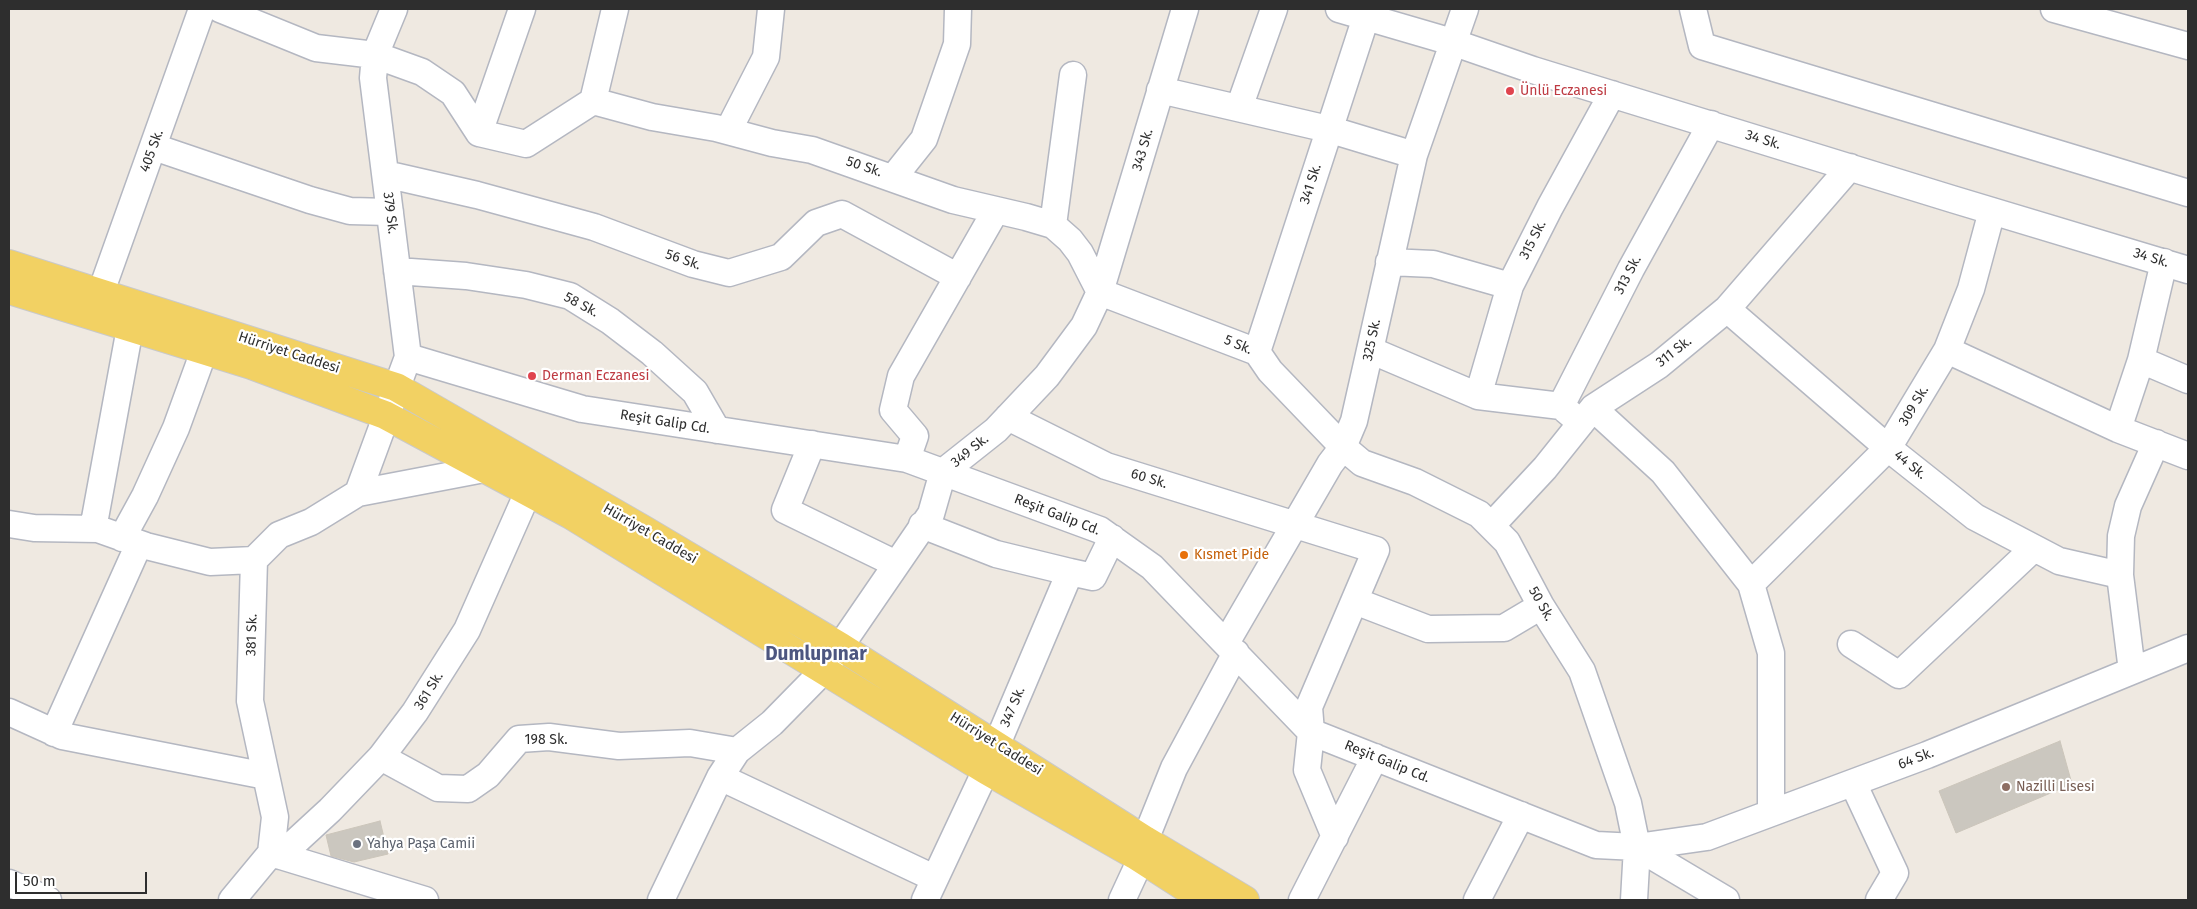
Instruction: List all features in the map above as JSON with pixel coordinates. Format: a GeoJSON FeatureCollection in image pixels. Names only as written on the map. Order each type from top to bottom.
{"type":"FeatureCollection","features":[{"type":"Feature","properties":{"kind":"main road","name":"Hürriyet Caddesi"},"geometry":{"type":"LineString","coordinates":[[9,264],[396,387],[841,647],[997,744],[1143,849],[1205,900]]}},
{"type":"Feature","properties":{"kind":"main road","name":"Hürriyet Caddesi"},"geometry":{"type":"LineString","coordinates":[[9,290],[251,365],[385,415],[571,515],[986,770],[1245,900]]}},
{"type":"Feature","properties":{"kind":"street","name":"405 Sk."},"geometry":{"type":"LineString","coordinates":[[101,292],[202,9]]}},
{"type":"Feature","properties":{"kind":"street"},"geometry":{"type":"LineString","coordinates":[[220,9],[251,15],[316,48],[375,55],[422,72],[453,93],[479,133],[526,144],[593,101],[615,9]]}},
{"type":"Feature","properties":{"kind":"street","name":"379 Sk."},"geometry":{"type":"LineString","coordinates":[[385,415],[408,357],[373,78],[375,55],[394,9]]}},
{"type":"Feature","properties":{"kind":"street"},"geometry":{"type":"LineString","coordinates":[[479,133],[522,9]]}},
{"type":"Feature","properties":{"kind":"street"},"geometry":{"type":"LineString","coordinates":[[728,131],[766,57],[771,9]]}},
{"type":"Feature","properties":{"kind":"street"},"geometry":{"type":"LineString","coordinates":[[894,178],[924,139],[957,44],[958,9]]}},
{"type":"Feature","properties":{"kind":"street","name":"343 Sk."},"geometry":{"type":"LineString","coordinates":[[1100,292],[1185,9]]}},
{"type":"Feature","properties":{"kind":"street"},"geometry":{"type":"LineString","coordinates":[[1239,108],[1274,9]]}},
{"type":"Feature","properties":{"kind":"street","name":"34 Sk."},"geometry":{"type":"LineString","coordinates":[[1339,9],[1452,42],[1612,94],[2176,266]]}},
{"type":"Feature","properties":{"kind":"street"},"geometry":{"type":"LineString","coordinates":[[1693,9],[1702,46],[2188,194]]}},
{"type":"Feature","properties":{"kind":"street"},"geometry":{"type":"LineString","coordinates":[[2054,9],[2188,46]]}},
{"type":"Feature","properties":{"kind":"street","name":"325 Sk."},"geometry":{"type":"LineString","coordinates":[[1122,900],[1174,768],[1231,648],[1295,525],[1330,464],[1343,447],[1354,421],[1414,155],[1464,11]]}},
{"type":"Feature","properties":{"kind":"street","name":"341 Sk."},"geometry":{"type":"LineString","coordinates":[[1257,352],[1366,17]]}},
{"type":"Feature","properties":{"kind":"street"},"geometry":{"type":"LineString","coordinates":[[1053,225],[1073,75]]}},
{"type":"Feature","properties":{"kind":"street"},"geometry":{"type":"LineString","coordinates":[[1160,90],[1328,129],[1414,155]]}},
{"type":"Feature","properties":{"kind":"street","name":"315 Sk."},"geometry":{"type":"LineString","coordinates":[[1478,396],[1510,286],[1550,207],[1612,94]]}},
{"type":"Feature","properties":{"kind":"street","name":"50 Sk."},"geometry":{"type":"LineString","coordinates":[[593,101],[661,119],[728,131],[772,143],[812,150],[953,200],[1053,225],[1070,240],[1080,254],[1100,292]]}},
{"type":"Feature","properties":{"kind":"street","name":"313 Sk."},"geometry":{"type":"LineString","coordinates":[[1561,406],[1631,268],[1711,124]]}},
{"type":"Feature","properties":{"kind":"street"},"geometry":{"type":"LineString","coordinates":[[154,147],[342,209],[390,212]]}},
{"type":"Feature","properties":{"kind":"street","name":"311 Sk."},"geometry":{"type":"LineString","coordinates":[[1491,526],[1545,468],[1587,415],[1659,365],[1727,309],[1850,167]]}},
{"type":"Feature","properties":{"kind":"street","name":"56 Sk."},"geometry":{"type":"LineString","coordinates":[[385,174],[476,195],[594,227],[693,264],[729,273],[781,257],[816,223],[842,214],[958,276]]}},
{"type":"Feature","properties":{"kind":"street"},"geometry":{"type":"LineString","coordinates":[[907,459],[915,436],[893,410],[901,376],[996,210]]}},
{"type":"Feature","properties":{"kind":"street","name":"309 Sk."},"geometry":{"type":"LineString","coordinates":[[1751,584],[1888,448],[1947,350],[1971,289],[1992,211]]}},
{"type":"Feature","properties":{"kind":"street"},"geometry":{"type":"LineString","coordinates":[[1389,262],[1433,264],[1510,286]]}},
{"type":"Feature","properties":{"kind":"street"},"geometry":{"type":"LineString","coordinates":[[2118,429],[2176,266]]}},
{"type":"Feature","properties":{"kind":"street","name":"58 Sk."},"geometry":{"type":"LineString","coordinates":[[397,271],[466,276],[526,285],[570,296],[610,321],[652,353],[696,392],[717,430]]}},
{"type":"Feature","properties":{"kind":"street","name":"5 Sk."},"geometry":{"type":"LineString","coordinates":[[1100,292],[1257,352],[1270,371],[1343,447]]}},
{"type":"Feature","properties":{"kind":"street","name":"349 Sk."},"geometry":{"type":"LineString","coordinates":[[661,900],[720,777],[737,751],[772,722],[824,670],[930,514],[943,472],[996,430],[1047,376],[1084,326],[1100,292]]}},
{"type":"Feature","properties":{"kind":"street","name":"44 Sk."},"geometry":{"type":"LineString","coordinates":[[1727,309],[1888,448],[1975,517],[2059,561],[2120,575]]}},
{"type":"Feature","properties":{"kind":"street"},"geometry":{"type":"LineString","coordinates":[[93,529],[130,328]]}},
{"type":"Feature","properties":{"kind":"street"},"geometry":{"type":"LineString","coordinates":[[1370,350],[1478,396],[1561,406],[1587,415],[1663,472],[1751,584],[1771,653],[1771,813]]}},
{"type":"Feature","properties":{"kind":"street"},"geometry":{"type":"LineString","coordinates":[[1947,350],[2118,429],[2188,456]]}},
{"type":"Feature","properties":{"kind":"street"},"geometry":{"type":"LineString","coordinates":[[54,733],[131,541],[145,496],[176,428],[204,351]]}},
{"type":"Feature","properties":{"kind":"street","name":"Reşit Galip Cd."},"geometry":{"type":"LineString","coordinates":[[408,357],[582,409],[907,459],[1100,530],[1152,567],[1311,732],[1596,845],[1637,847],[1726,900]]}},
{"type":"Feature","properties":{"kind":"street"},"geometry":{"type":"LineString","coordinates":[[2141,360],[2188,380]]}},
{"type":"Feature","properties":{"kind":"street"},"geometry":{"type":"LineString","coordinates":[[358,493],[385,415]]}},
{"type":"Feature","properties":{"kind":"street","name":"60 Sk."},"geometry":{"type":"LineString","coordinates":[[1008,417],[1106,466],[1376,550],[1355,601]]}},
{"type":"Feature","properties":{"kind":"street"},"geometry":{"type":"LineString","coordinates":[[812,444],[785,510],[896,564]]}},
{"type":"Feature","properties":{"kind":"street"},"geometry":{"type":"LineString","coordinates":[[2132,671],[2120,575],[2121,536],[2128,506],[2156,444]]}},
{"type":"Feature","properties":{"kind":"street","name":"50 Sk."},"geometry":{"type":"LineString","coordinates":[[1343,447],[1362,463],[1416,482],[1479,514],[1506,542],[1541,606],[1582,671],[1628,803],[1637,847],[1634,900]]}},
{"type":"Feature","properties":{"kind":"street"},"geometry":{"type":"LineString","coordinates":[[9,524],[34,528],[93,529],[210,562],[254,560],[279,535],[311,522],[358,493],[484,469]]}},
{"type":"Feature","properties":{"kind":"street","name":"361 Sk."},"geometry":{"type":"LineString","coordinates":[[276,854],[330,810],[381,757],[416,712],[467,630],[528,492]]}},
{"type":"Feature","properties":{"kind":"street"},"geometry":{"type":"LineString","coordinates":[[922,525],[996,554],[1093,577],[1112,538]]}},
{"type":"Feature","properties":{"kind":"street"},"geometry":{"type":"LineString","coordinates":[[1851,644],[1899,675],[2034,548]]}},
{"type":"Feature","properties":{"kind":"street","name":"381 Sk."},"geometry":{"type":"LineString","coordinates":[[254,560],[250,701],[275,817],[276,854]]}},
{"type":"Feature","properties":{"kind":"street","name":"347 Sk."},"geometry":{"type":"LineString","coordinates":[[929,889],[986,770],[1070,572]]}},
{"type":"Feature","properties":{"kind":"street"},"geometry":{"type":"LineString","coordinates":[[1335,837],[1307,770],[1311,732],[1309,707],[1355,601],[1428,629],[1504,628],[1541,606]]}},
{"type":"Feature","properties":{"kind":"street","name":"64 Sk."},"geometry":{"type":"LineString","coordinates":[[1637,847],[1708,837],[1927,755],[2188,648]]}},
{"type":"Feature","properties":{"kind":"street"},"geometry":{"type":"LineString","coordinates":[[9,712],[62,736],[266,776]]}},
{"type":"Feature","properties":{"kind":"street","name":"198 Sk."},"geometry":{"type":"LineString","coordinates":[[381,757],[438,788],[468,788],[488,775],[519,739],[549,737],[619,746],[690,743],[737,751]]}},
{"type":"Feature","properties":{"kind":"street"},"geometry":{"type":"LineString","coordinates":[[1302,900],[1375,757]]}},
{"type":"Feature","properties":{"kind":"street"},"geometry":{"type":"LineString","coordinates":[[720,777],[929,889]]}},
{"type":"Feature","properties":{"kind":"street"},"geometry":{"type":"LineString","coordinates":[[1853,783],[1895,873],[1879,900]]}},
{"type":"Feature","properties":{"kind":"street"},"geometry":{"type":"LineString","coordinates":[[1478,900],[1521,815]]}},
{"type":"Feature","properties":{"kind":"street"},"geometry":{"type":"LineString","coordinates":[[232,900],[276,854],[425,900]]}},
{"type":"Feature","properties":{"kind":"street"},"geometry":{"type":"LineString","coordinates":[[9,884],[48,900]]}},
{"type":"Feature","properties":{"kind":"building","name":"Nazilli Lisesi"},"geometry":{"type":"Polygon","coordinates":[[[2060,741],[2072,784],[1956,833],[1939,791],[2060,741]]]}},
{"type":"Feature","properties":{"kind":"building","name":"Yahya Paşa Camii"},"geometry":{"type":"Polygon","coordinates":[[[380,821],[388,854],[354,862],[331,856],[326,835],[380,821]]]}},
{"type":"Feature","properties":{"kind":"place","name":"Ünlü Eczanesi"},"geometry":{"type":"Point","coordinates":[1510,91]}},
{"type":"Feature","properties":{"kind":"place","name":"Derman Eczanesi"},"geometry":{"type":"Point","coordinates":[532,376]}},
{"type":"Feature","properties":{"kind":"place","name":"Kısmet Pide"},"geometry":{"type":"Point","coordinates":[1184,555]}},
{"type":"Feature","properties":{"kind":"place","name":"Nazilli Lisesi"},"geometry":{"type":"Point","coordinates":[2006,787]}},
{"type":"Feature","properties":{"kind":"place","name":"Yahya Paşa Camii"},"geometry":{"type":"Point","coordinates":[357,844]}},
{"type":"Feature","properties":{"kind":"district","name":"Dumlupınar"},"geometry":{"type":"Point","coordinates":[816,655]}}]}
